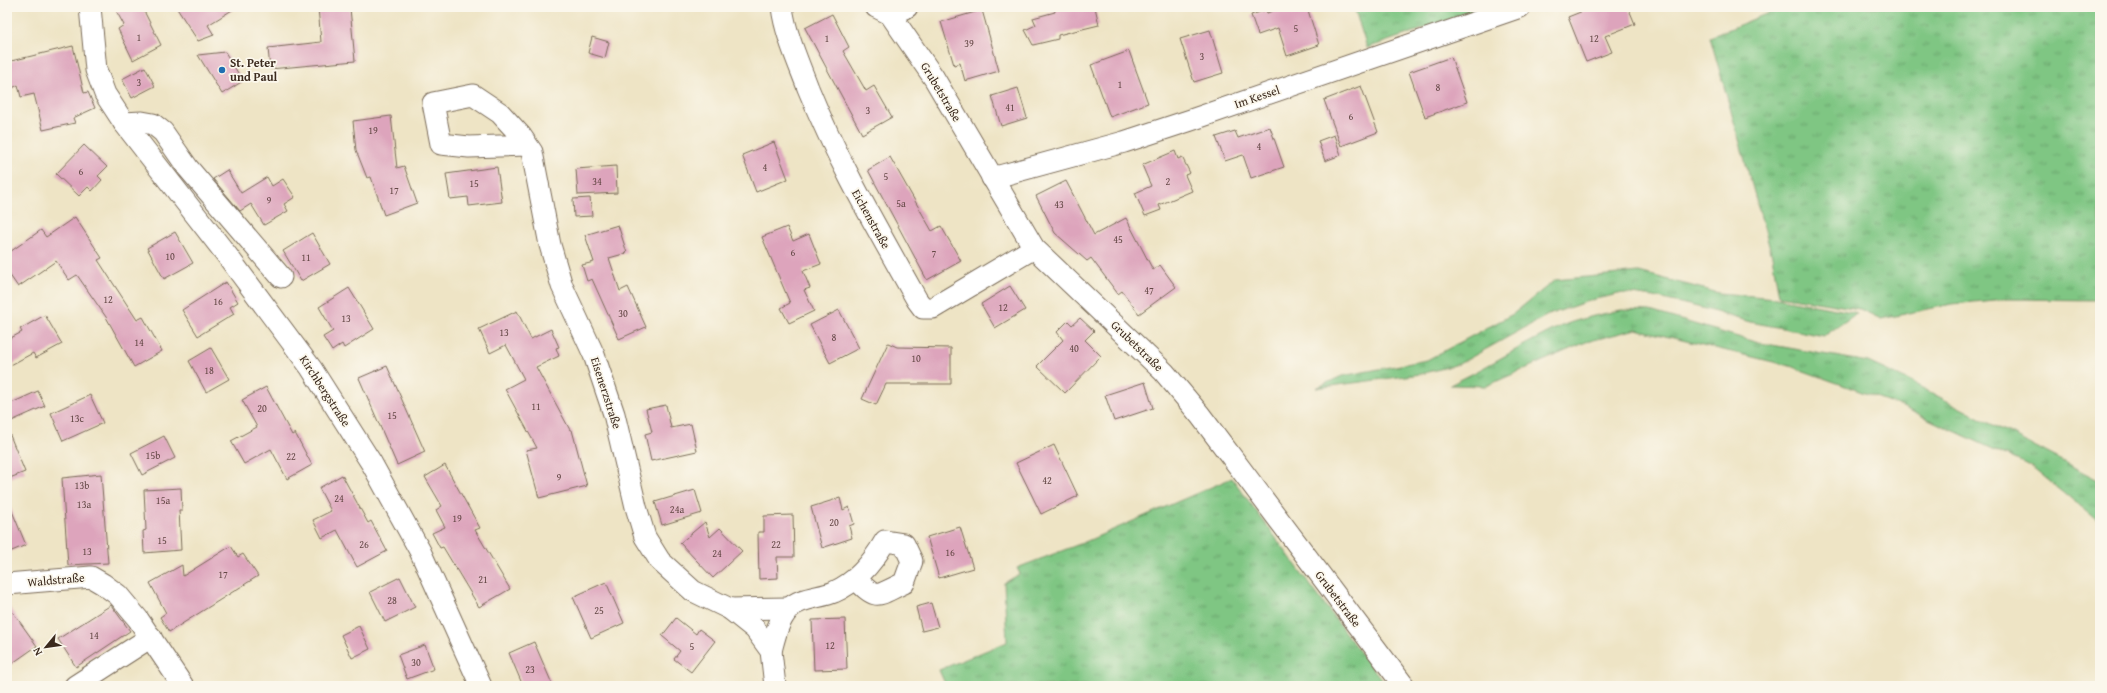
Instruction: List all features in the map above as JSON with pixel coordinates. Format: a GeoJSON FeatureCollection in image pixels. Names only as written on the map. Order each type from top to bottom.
{"type":"FeatureCollection","features":[{"type":"Feature","properties":{"kind":"street","name":"Kirchbergstraße"},"geometry":{"type":"LineString","coordinates":[[90,7],[96,70],[105,94],[124,123],[226,254],[311,368],[372,464],[420,551],[481,686]]}},
{"type":"Feature","properties":{"kind":"street","name":"Eichenstraße"},"geometry":{"type":"LineString","coordinates":[[782,7],[800,69],[827,135],[855,191],[923,308],[933,308],[1034,248]]}},
{"type":"Feature","properties":{"kind":"street","name":"Im Kessel"},"geometry":{"type":"LineString","coordinates":[[992,178],[1124,142],[1520,7]]}},
{"type":"Feature","properties":{"kind":"street","name":"Grubetstraße"},"geometry":{"type":"LineString","coordinates":[[891,9],[934,78],[1034,248],[1164,372],[1200,415],[1404,686]]}},
{"type":"Feature","properties":{"kind":"street"},"geometry":{"type":"LineString","coordinates":[[124,123],[142,122],[153,124],[163,132],[188,168],[281,277]]}},
{"type":"Feature","properties":{"kind":"street","name":"Eisenerzstraße"},"geometry":{"type":"LineString","coordinates":[[527,145],[532,152],[550,245],[562,286],[594,355],[614,414],[636,507],[645,537],[660,561],[677,578],[693,591],[730,608],[755,629],[770,651]]}},
{"type":"Feature","properties":{"kind":"street","name":"Waldstraße"},"geometry":{"type":"LineString","coordinates":[[7,584],[91,577],[118,595],[151,637],[183,686]]}},
{"type":"Feature","properties":{"kind":"street","name":"Eisenerzstraße"},"geometry":{"type":"LineString","coordinates":[[730,608],[789,608],[805,600],[834,592],[856,579]]}},
{"type":"Feature","properties":{"kind":"street","name":"Eisenerzstraße"},"geometry":{"type":"LineString","coordinates":[[774,686],[770,651],[777,628],[789,608]]}},
{"type":"Feature","properties":{"kind":"street"},"geometry":{"type":"LineString","coordinates":[[75,686],[151,637]]}},
{"type":"Feature","properties":{"kind":"green space"},"geometry":{"type":"Polygon","coordinates":[[[1354,7],[1487,7],[1367,48],[1354,7]]]}},
{"type":"Feature","properties":{"kind":"green space"},"geometry":{"type":"Polygon","coordinates":[[[1783,7],[2100,7],[2100,300],[2006,299],[1952,304],[1881,319],[1860,309],[1779,296],[1772,256],[1710,37],[1783,7]]]}},
{"type":"Feature","properties":{"kind":"green space"},"geometry":{"type":"Polygon","coordinates":[[[1639,272],[1719,293],[1776,298],[1857,313],[1824,336],[1750,322],[1702,308],[1654,297],[1623,293],[1591,300],[1548,315],[1459,364],[1421,374],[1316,388],[1342,376],[1427,360],[1513,314],[1555,280],[1639,272]]]}},
{"type":"Feature","properties":{"kind":"green space"},"geometry":{"type":"Polygon","coordinates":[[[1621,310],[1650,311],[1755,342],[1868,362],[1907,380],[2100,481],[2100,522],[2032,467],[1898,405],[1790,366],[1636,329],[1586,342],[1486,386],[1450,385],[1561,326],[1621,310]]]}},
{"type":"Feature","properties":{"kind":"green space"},"geometry":{"type":"Polygon","coordinates":[[[1232,478],[1352,642],[1387,686],[946,686],[939,670],[1007,642],[1004,583],[1020,574],[1017,568],[1085,542],[1232,478]]]}},
{"type":"Feature","properties":{"kind":"building"},"geometry":{"type":"Polygon","coordinates":[[[114,7],[142,7],[161,45],[133,60],[118,29],[124,25],[114,7]]]}},
{"type":"Feature","properties":{"kind":"building"},"geometry":{"type":"Polygon","coordinates":[[[176,7],[237,7],[208,25],[214,35],[198,41],[176,7]]]}},
{"type":"Feature","properties":{"kind":"building"},"geometry":{"type":"Polygon","coordinates":[[[318,7],[350,8],[355,61],[270,69],[268,48],[321,42],[318,7]]]}},
{"type":"Feature","properties":{"kind":"building"},"geometry":{"type":"Polygon","coordinates":[[[1054,7],[1095,7],[1099,25],[1058,35],[1058,39],[1033,45],[1025,30],[1036,25],[1033,18],[1055,12],[1054,7]]]}},
{"type":"Feature","properties":{"kind":"building"},"geometry":{"type":"Polygon","coordinates":[[[1283,7],[1307,7],[1319,45],[1287,56],[1278,28],[1258,35],[1251,15],[1266,10],[1267,13],[1283,7]]]}},
{"type":"Feature","properties":{"kind":"building"},"geometry":{"type":"Polygon","coordinates":[[[1593,7],[1628,7],[1635,24],[1605,36],[1612,52],[1586,62],[1568,17],[1593,7]]]}},
{"type":"Feature","properties":{"kind":"building"},"geometry":{"type":"Polygon","coordinates":[[[982,10],[999,71],[965,81],[960,63],[954,65],[941,22],[982,10]]]}},
{"type":"Feature","properties":{"kind":"building"},"geometry":{"type":"Polygon","coordinates":[[[832,14],[849,47],[843,51],[866,91],[874,86],[892,117],[862,134],[805,28],[832,14]]]}},
{"type":"Feature","properties":{"kind":"building"},"geometry":{"type":"Polygon","coordinates":[[[1210,30],[1223,73],[1194,82],[1180,39],[1210,30]]]}},
{"type":"Feature","properties":{"kind":"building"},"geometry":{"type":"Polygon","coordinates":[[[592,37],[609,42],[605,58],[588,53],[592,37]]]}},
{"type":"Feature","properties":{"kind":"building"},"geometry":{"type":"Polygon","coordinates":[[[73,46],[84,93],[88,92],[95,108],[73,118],[75,123],[43,130],[34,94],[21,97],[18,85],[7,91],[7,62],[73,46]]]}},
{"type":"Feature","properties":{"kind":"building"},"geometry":{"type":"Polygon","coordinates":[[[1129,51],[1148,103],[1110,117],[1091,65],[1129,51]]]}},
{"type":"Feature","properties":{"kind":"building","name":"St. Peter und Paul"},"geometry":{"type":"Polygon","coordinates":[[[225,52],[243,81],[222,94],[198,55],[225,52]]]}},
{"type":"Feature","properties":{"kind":"building"},"geometry":{"type":"Polygon","coordinates":[[[1451,57],[1467,102],[1425,117],[1409,72],[1451,57]]]}},
{"type":"Feature","properties":{"kind":"building"},"geometry":{"type":"Polygon","coordinates":[[[145,67],[155,86],[132,98],[122,79],[145,67]]]}},
{"type":"Feature","properties":{"kind":"building"},"geometry":{"type":"Polygon","coordinates":[[[1361,86],[1378,132],[1341,146],[1324,100],[1361,86]]]}},
{"type":"Feature","properties":{"kind":"building"},"geometry":{"type":"Polygon","coordinates":[[[1018,88],[1027,118],[1001,126],[992,96],[1018,88]]]}},
{"type":"Feature","properties":{"kind":"building"},"geometry":{"type":"Polygon","coordinates":[[[391,116],[397,168],[404,166],[417,203],[384,215],[371,177],[367,178],[356,150],[353,121],[391,116]]]}},
{"type":"Feature","properties":{"kind":"building"},"geometry":{"type":"Polygon","coordinates":[[[1270,127],[1284,167],[1251,178],[1243,155],[1225,161],[1216,137],[1235,131],[1238,138],[1270,127]]]}},
{"type":"Feature","properties":{"kind":"building"},"geometry":{"type":"Polygon","coordinates":[[[1334,135],[1341,155],[1325,161],[1318,141],[1334,135]]]}},
{"type":"Feature","properties":{"kind":"building"},"geometry":{"type":"Polygon","coordinates":[[[774,142],[788,179],[756,192],[742,155],[774,142]]]}},
{"type":"Feature","properties":{"kind":"building"},"geometry":{"type":"Polygon","coordinates":[[[84,145],[107,167],[98,176],[102,180],[92,191],[88,187],[79,196],[56,174],[84,145]]]}},
{"type":"Feature","properties":{"kind":"building"},"geometry":{"type":"Polygon","coordinates":[[[1175,151],[1178,159],[1182,157],[1190,173],[1185,175],[1192,191],[1159,205],[1161,210],[1145,216],[1135,193],[1151,186],[1142,165],[1175,151]]]}},
{"type":"Feature","properties":{"kind":"building"},"geometry":{"type":"Polygon","coordinates":[[[890,157],[932,231],[941,226],[961,261],[927,280],[868,170],[890,157]]]}},
{"type":"Feature","properties":{"kind":"building"},"geometry":{"type":"Polygon","coordinates":[[[616,166],[617,193],[578,195],[576,169],[616,166]]]}},
{"type":"Feature","properties":{"kind":"building"},"geometry":{"type":"Polygon","coordinates":[[[497,167],[502,202],[469,206],[468,197],[450,199],[446,174],[497,167]]]}},
{"type":"Feature","properties":{"kind":"building"},"geometry":{"type":"Polygon","coordinates":[[[227,170],[241,193],[267,177],[272,186],[283,179],[295,197],[284,204],[288,211],[264,225],[251,204],[240,211],[213,179],[227,170]]]}},
{"type":"Feature","properties":{"kind":"building"},"geometry":{"type":"Polygon","coordinates":[[[1066,181],[1094,235],[1126,218],[1153,270],[1160,265],[1176,287],[1139,314],[1122,291],[1118,294],[1091,258],[1087,261],[1055,233],[1036,196],[1066,181]]]}},
{"type":"Feature","properties":{"kind":"building"},"geometry":{"type":"Polygon","coordinates":[[[590,198],[592,216],[574,217],[573,199],[590,198]]]}},
{"type":"Feature","properties":{"kind":"building"},"geometry":{"type":"Polygon","coordinates":[[[75,217],[102,258],[98,260],[137,320],[143,317],[162,351],[134,367],[106,317],[77,275],[69,280],[56,261],[18,287],[7,271],[7,254],[41,230],[46,237],[75,217]]]}},
{"type":"Feature","properties":{"kind":"building"},"geometry":{"type":"Polygon","coordinates":[[[618,225],[627,253],[609,258],[620,291],[628,287],[646,327],[619,339],[592,279],[587,281],[582,265],[594,262],[585,235],[618,225]]]}},
{"type":"Feature","properties":{"kind":"building"},"geometry":{"type":"Polygon","coordinates":[[[787,227],[793,241],[809,234],[821,264],[803,271],[810,288],[804,290],[814,311],[789,323],[781,308],[790,303],[762,237],[787,227]]]}},
{"type":"Feature","properties":{"kind":"building"},"geometry":{"type":"Polygon","coordinates":[[[175,232],[193,263],[164,279],[147,248],[175,232]]]}},
{"type":"Feature","properties":{"kind":"building"},"geometry":{"type":"Polygon","coordinates":[[[312,233],[330,264],[301,281],[283,251],[312,233]]]}},
{"type":"Feature","properties":{"kind":"building"},"geometry":{"type":"Polygon","coordinates":[[[226,282],[238,302],[230,307],[234,314],[198,336],[182,310],[226,282]]]}},
{"type":"Feature","properties":{"kind":"building"},"geometry":{"type":"Polygon","coordinates":[[[1010,286],[1025,310],[995,328],[981,304],[1010,286]]]}},
{"type":"Feature","properties":{"kind":"building"},"geometry":{"type":"Polygon","coordinates":[[[349,288],[374,329],[344,348],[342,344],[332,351],[323,337],[333,331],[319,307],[349,288]]]}},
{"type":"Feature","properties":{"kind":"building"},"geometry":{"type":"Polygon","coordinates":[[[839,310],[859,348],[830,363],[810,325],[839,310]]]}},
{"type":"Feature","properties":{"kind":"building"},"geometry":{"type":"Polygon","coordinates":[[[517,311],[531,339],[551,329],[559,347],[556,348],[559,356],[536,367],[570,430],[572,430],[587,486],[539,498],[526,450],[537,448],[505,389],[524,379],[506,345],[490,353],[479,329],[517,311]]]}},
{"type":"Feature","properties":{"kind":"building"},"geometry":{"type":"Polygon","coordinates":[[[45,315],[62,344],[36,358],[33,353],[7,367],[7,340],[22,332],[20,329],[45,315]]]}},
{"type":"Feature","properties":{"kind":"building"},"geometry":{"type":"Polygon","coordinates":[[[1080,318],[1094,331],[1085,340],[1101,356],[1065,393],[1037,366],[1063,340],[1057,332],[1068,321],[1072,325],[1080,318]]]}},
{"type":"Feature","properties":{"kind":"building"},"geometry":{"type":"Polygon","coordinates":[[[888,343],[897,347],[951,348],[951,384],[886,384],[876,405],[862,399],[888,343]]]}},
{"type":"Feature","properties":{"kind":"building"},"geometry":{"type":"Polygon","coordinates":[[[211,348],[229,379],[206,392],[189,361],[211,348]]]}},
{"type":"Feature","properties":{"kind":"building"},"geometry":{"type":"Polygon","coordinates":[[[387,366],[425,452],[397,465],[359,378],[387,366]]]}},
{"type":"Feature","properties":{"kind":"building"},"geometry":{"type":"Polygon","coordinates":[[[1145,382],[1153,408],[1114,421],[1105,395],[1145,382]]]}},
{"type":"Feature","properties":{"kind":"building"},"geometry":{"type":"Polygon","coordinates":[[[266,387],[292,435],[295,433],[312,465],[287,479],[271,449],[244,464],[231,441],[257,427],[242,400],[266,387]]]}},
{"type":"Feature","properties":{"kind":"building"},"geometry":{"type":"Polygon","coordinates":[[[38,391],[45,406],[7,423],[7,405],[38,391]]]}},
{"type":"Feature","properties":{"kind":"building"},"geometry":{"type":"Polygon","coordinates":[[[90,395],[103,423],[63,441],[51,413],[90,395]]]}},
{"type":"Feature","properties":{"kind":"building"},"geometry":{"type":"Polygon","coordinates":[[[666,405],[671,428],[691,424],[697,451],[651,461],[645,434],[652,432],[646,409],[666,405]]]}},
{"type":"Feature","properties":{"kind":"building"},"geometry":{"type":"Polygon","coordinates":[[[7,428],[25,472],[7,479],[7,428]]]}},
{"type":"Feature","properties":{"kind":"building"},"geometry":{"type":"Polygon","coordinates":[[[164,436],[175,458],[142,475],[131,453],[164,436]]]}},
{"type":"Feature","properties":{"kind":"building"},"geometry":{"type":"Polygon","coordinates":[[[1054,445],[1078,496],[1041,514],[1016,463],[1054,445]]]}},
{"type":"Feature","properties":{"kind":"building"},"geometry":{"type":"Polygon","coordinates":[[[445,465],[480,528],[475,530],[510,589],[479,607],[443,547],[440,548],[432,533],[445,527],[436,510],[442,506],[425,477],[445,465]]]}},
{"type":"Feature","properties":{"kind":"building"},"geometry":{"type":"Polygon","coordinates":[[[101,474],[108,563],[68,565],[62,478],[101,474]]]}},
{"type":"Feature","properties":{"kind":"building"},"geometry":{"type":"Polygon","coordinates":[[[342,475],[368,523],[371,521],[387,551],[357,567],[337,530],[322,538],[313,520],[331,511],[319,488],[342,475]]]}},
{"type":"Feature","properties":{"kind":"building"},"geometry":{"type":"Polygon","coordinates":[[[181,488],[182,510],[179,510],[181,550],[144,553],[143,531],[146,530],[144,490],[181,488]]]}},
{"type":"Feature","properties":{"kind":"building"},"geometry":{"type":"Polygon","coordinates":[[[695,490],[702,513],[662,525],[655,502],[695,490]]]}},
{"type":"Feature","properties":{"kind":"building"},"geometry":{"type":"Polygon","coordinates":[[[840,498],[843,510],[849,507],[854,524],[849,526],[852,538],[822,548],[811,507],[840,498]]]}},
{"type":"Feature","properties":{"kind":"building"},"geometry":{"type":"Polygon","coordinates":[[[7,499],[26,545],[7,553],[7,499]]]}},
{"type":"Feature","properties":{"kind":"building"},"geometry":{"type":"Polygon","coordinates":[[[793,515],[794,557],[777,557],[778,578],[759,579],[758,532],[764,532],[764,516],[793,515]]]}},
{"type":"Feature","properties":{"kind":"building"},"geometry":{"type":"Polygon","coordinates":[[[705,522],[710,537],[720,528],[742,551],[713,578],[680,543],[705,522]]]}},
{"type":"Feature","properties":{"kind":"building"},"geometry":{"type":"Polygon","coordinates":[[[960,527],[973,568],[939,578],[927,537],[960,527]]]}},
{"type":"Feature","properties":{"kind":"building"},"geometry":{"type":"Polygon","coordinates":[[[231,546],[238,557],[243,554],[258,576],[169,632],[160,617],[166,613],[150,583],[182,565],[183,576],[231,546]]]}},
{"type":"Feature","properties":{"kind":"building"},"geometry":{"type":"Polygon","coordinates":[[[400,577],[415,607],[385,622],[370,592],[400,577]]]}},
{"type":"Feature","properties":{"kind":"building"},"geometry":{"type":"Polygon","coordinates":[[[606,582],[624,623],[591,638],[573,597],[606,582]]]}},
{"type":"Feature","properties":{"kind":"building"},"geometry":{"type":"Polygon","coordinates":[[[931,603],[938,627],[922,631],[916,607],[931,603]]]}},
{"type":"Feature","properties":{"kind":"building"},"geometry":{"type":"Polygon","coordinates":[[[7,604],[37,646],[7,667],[7,604]]]}},
{"type":"Feature","properties":{"kind":"building"},"geometry":{"type":"Polygon","coordinates":[[[111,605],[130,631],[76,667],[58,639],[111,605]]]}},
{"type":"Feature","properties":{"kind":"building"},"geometry":{"type":"Polygon","coordinates":[[[676,618],[696,634],[699,629],[715,641],[691,672],[674,659],[680,651],[662,636],[676,618]]]}},
{"type":"Feature","properties":{"kind":"building"},"geometry":{"type":"Polygon","coordinates":[[[845,619],[847,669],[814,670],[812,620],[845,619]]]}},
{"type":"Feature","properties":{"kind":"building"},"geometry":{"type":"Polygon","coordinates":[[[359,626],[370,649],[352,658],[341,635],[359,626]]]}},
{"type":"Feature","properties":{"kind":"building"},"geometry":{"type":"Polygon","coordinates":[[[534,642],[553,686],[523,686],[509,653],[534,642]]]}},
{"type":"Feature","properties":{"kind":"building"},"geometry":{"type":"Polygon","coordinates":[[[425,645],[434,669],[407,679],[398,655],[425,645]]]}},
{"type":"Feature","properties":{"kind":"place","name":"St. Peter und Paul"},"geometry":{"type":"Point","coordinates":[222,70]}}]}
